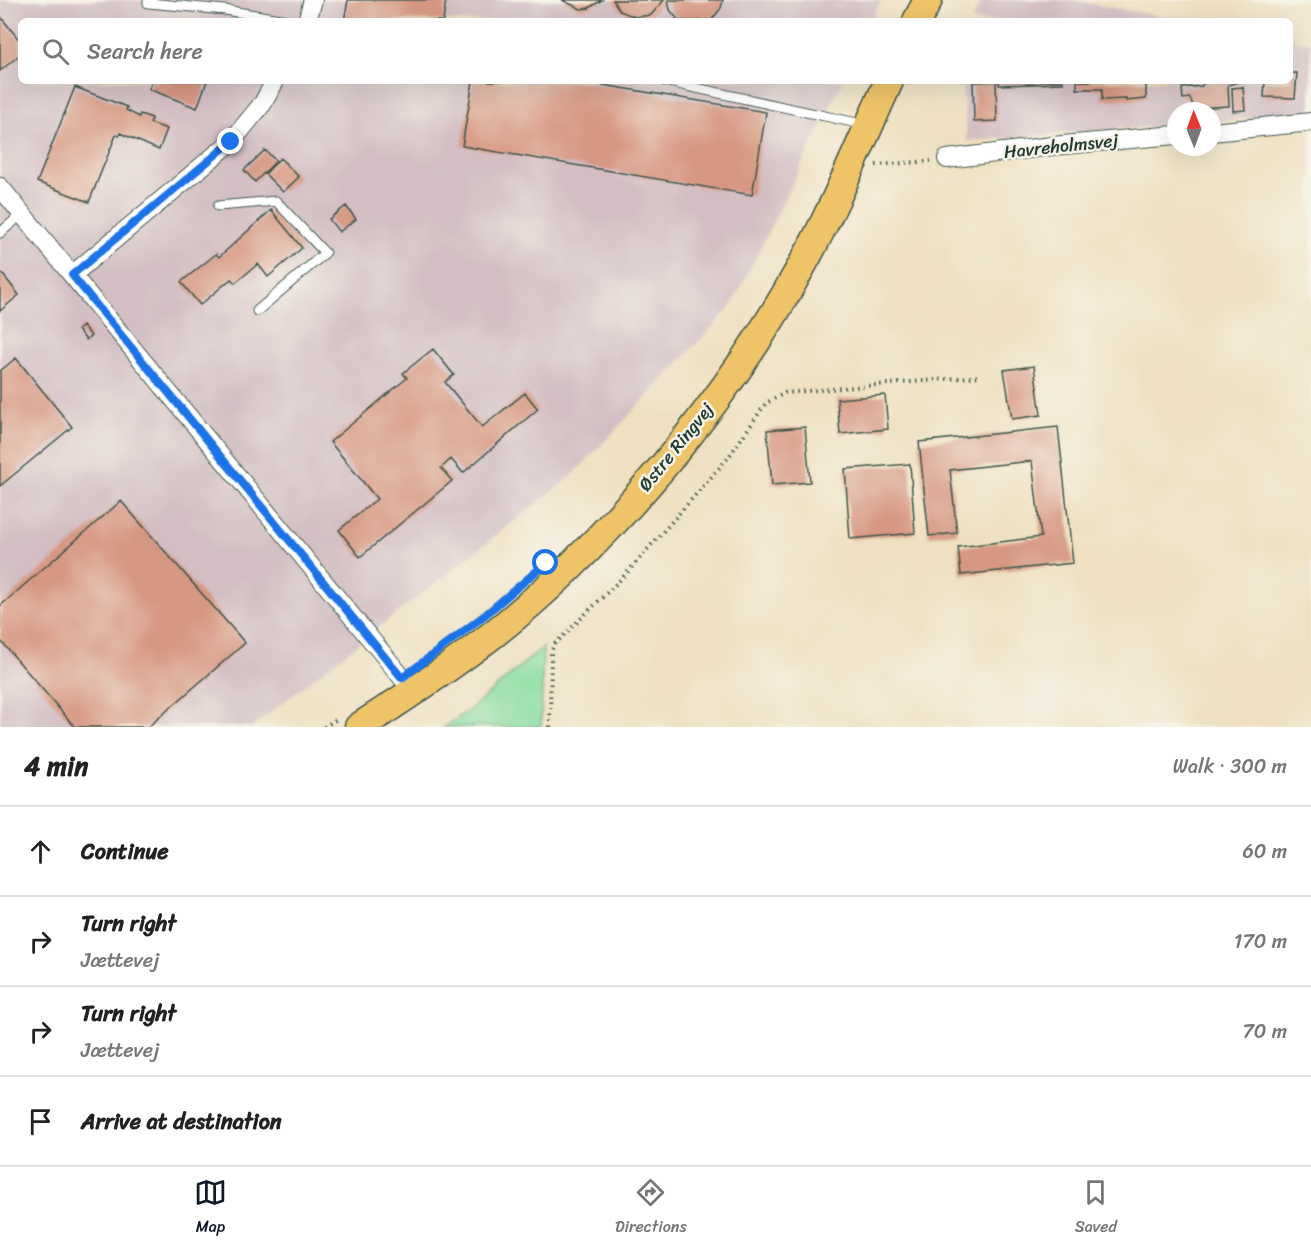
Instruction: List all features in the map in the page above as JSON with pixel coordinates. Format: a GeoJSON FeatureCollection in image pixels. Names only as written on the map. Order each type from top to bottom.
{"type":"FeatureCollection","features":[{"type":"Feature","properties":{"kind":"main road"},"geometry":{"type":"LineString","coordinates":[[919,18],[928,0]]}},
{"type":"Feature","properties":{"kind":"main road","name":"Østre Ringvej"},"geometry":{"type":"LineString","coordinates":[[351,721],[414,692],[497,631],[580,556],[668,460],[733,376],[800,270],[888,84]]}},
{"type":"Feature","properties":{"kind":"street"},"geometry":{"type":"LineString","coordinates":[[308,18],[314,0]]}},
{"type":"Feature","properties":{"kind":"street"},"geometry":{"type":"LineString","coordinates":[[72,275],[231,142],[263,103],[273,84]]}},
{"type":"Feature","properties":{"kind":"street"},"geometry":{"type":"LineString","coordinates":[[1221,131],[1311,122]]}},
{"type":"Feature","properties":{"kind":"street","name":"Havreholmsvej"},"geometry":{"type":"LineString","coordinates":[[947,159],[1052,146],[1167,136]]}},
{"type":"Feature","properties":{"kind":"street"},"geometry":{"type":"LineString","coordinates":[[0,187],[414,692]]}},
{"type":"Feature","properties":{"kind":"lane"},"geometry":{"type":"LineString","coordinates":[[148,0],[148,3],[225,10],[274,18]]}},
{"type":"Feature","properties":{"kind":"lane"},"geometry":{"type":"LineString","coordinates":[[678,84],[868,125]]}},
{"type":"Feature","properties":{"kind":"lane"},"geometry":{"type":"LineString","coordinates":[[218,206],[276,201],[325,253],[257,311]]}},
{"type":"Feature","properties":{"kind":"lane"},"geometry":{"type":"LineString","coordinates":[[0,233],[22,214]]}},
{"type":"Feature","properties":{"kind":"path"},"geometry":{"type":"LineString","coordinates":[[851,165],[916,163],[947,159]]}},
{"type":"Feature","properties":{"kind":"path"},"geometry":{"type":"LineString","coordinates":[[550,727],[551,651],[555,644],[641,557],[728,458],[766,403],[785,393],[980,376]]}},
{"type":"Feature","properties":{"kind":"path"},"geometry":{"type":"LineString","coordinates":[[324,727],[351,721]]}},
{"type":"Feature","properties":{"kind":"shaded area"},"geometry":{"type":"Polygon","coordinates":[[[0,0],[881,0],[872,18],[18,18],[18,84],[842,84],[731,307],[573,475],[252,727],[0,727],[0,0]]]}},
{"type":"Feature","properties":{"kind":"shaded area"},"geometry":{"type":"Polygon","coordinates":[[[983,0],[1070,0],[1171,18],[973,18],[983,0]]]}},
{"type":"Feature","properties":{"kind":"shaded area"},"geometry":{"type":"Polygon","coordinates":[[[1293,40],[1311,43],[1311,111],[1221,121],[1221,102],[1167,102],[1167,126],[967,141],[962,84],[1293,84],[1293,40]]]}},
{"type":"Feature","properties":{"kind":"green space"},"geometry":{"type":"Polygon","coordinates":[[[543,647],[541,727],[444,727],[472,708],[543,647]]]}},
{"type":"Feature","properties":{"kind":"building"},"geometry":{"type":"Polygon","coordinates":[[[348,0],[446,0],[443,18],[345,18],[348,0]]]}},
{"type":"Feature","properties":{"kind":"building"},"geometry":{"type":"Polygon","coordinates":[[[562,0],[602,0],[589,8],[581,9],[562,0]]]}},
{"type":"Feature","properties":{"kind":"building"},"geometry":{"type":"Polygon","coordinates":[[[613,0],[664,0],[651,15],[635,17],[620,11],[613,0]]]}},
{"type":"Feature","properties":{"kind":"building"},"geometry":{"type":"Polygon","coordinates":[[[668,0],[723,0],[721,8],[713,18],[677,18],[670,10],[668,0]]]}},
{"type":"Feature","properties":{"kind":"building"},"geometry":{"type":"Polygon","coordinates":[[[0,16],[18,38],[18,56],[0,71],[0,16]]]}},
{"type":"Feature","properties":{"kind":"building"},"geometry":{"type":"Polygon","coordinates":[[[1293,73],[1297,73],[1295,98],[1264,97],[1265,84],[1293,84],[1293,73]]]}},
{"type":"Feature","properties":{"kind":"building"},"geometry":{"type":"Polygon","coordinates":[[[151,84],[206,84],[197,108],[149,89],[151,84]]]}},
{"type":"Feature","properties":{"kind":"building"},"geometry":{"type":"Polygon","coordinates":[[[472,84],[597,84],[766,112],[752,195],[462,146],[472,84]]]}},
{"type":"Feature","properties":{"kind":"building"},"geometry":{"type":"Polygon","coordinates":[[[973,84],[996,84],[997,121],[974,122],[973,84]]]}},
{"type":"Feature","properties":{"kind":"building"},"geometry":{"type":"Polygon","coordinates":[[[1077,84],[1146,84],[1146,99],[1102,100],[1102,89],[1077,89],[1077,84]]]}},
{"type":"Feature","properties":{"kind":"building"},"geometry":{"type":"Polygon","coordinates":[[[1202,84],[1232,84],[1228,85],[1229,106],[1221,106],[1221,102],[1192,102],[1190,98],[1183,99],[1182,88],[1202,86],[1202,84]]]}},
{"type":"Feature","properties":{"kind":"building"},"geometry":{"type":"Polygon","coordinates":[[[75,87],[127,107],[126,110],[139,117],[140,114],[152,118],[150,123],[167,129],[159,150],[120,133],[119,136],[116,135],[89,202],[37,182],[75,87]]]}},
{"type":"Feature","properties":{"kind":"building"},"geometry":{"type":"Polygon","coordinates":[[[1243,87],[1245,110],[1233,111],[1232,88],[1243,87]]]}},
{"type":"Feature","properties":{"kind":"building"},"geometry":{"type":"Polygon","coordinates":[[[265,150],[276,161],[255,182],[244,170],[265,150]]]}},
{"type":"Feature","properties":{"kind":"building"},"geometry":{"type":"Polygon","coordinates":[[[280,158],[299,177],[283,192],[265,174],[280,158]]]}},
{"type":"Feature","properties":{"kind":"building"},"geometry":{"type":"Polygon","coordinates":[[[346,206],[356,219],[339,232],[329,219],[346,206]]]}},
{"type":"Feature","properties":{"kind":"building"},"geometry":{"type":"Polygon","coordinates":[[[271,210],[302,248],[268,277],[258,264],[235,283],[231,279],[200,305],[181,282],[216,254],[219,257],[271,210]]]}},
{"type":"Feature","properties":{"kind":"building"},"geometry":{"type":"Polygon","coordinates":[[[0,271],[19,295],[0,311],[0,271]]]}},
{"type":"Feature","properties":{"kind":"building"},"geometry":{"type":"Polygon","coordinates":[[[83,326],[91,336],[86,340],[78,330],[83,326]]]}},
{"type":"Feature","properties":{"kind":"building"},"geometry":{"type":"Polygon","coordinates":[[[433,349],[454,375],[445,382],[482,427],[525,393],[538,409],[463,473],[451,459],[441,468],[452,481],[360,557],[339,530],[377,499],[330,442],[407,378],[403,373],[433,349]]]}},
{"type":"Feature","properties":{"kind":"building"},"geometry":{"type":"Polygon","coordinates":[[[16,358],[72,427],[0,486],[0,371],[16,358]]]}},
{"type":"Feature","properties":{"kind":"building"},"geometry":{"type":"Polygon","coordinates":[[[1034,366],[1041,415],[1012,419],[1004,370],[1034,366]]]}},
{"type":"Feature","properties":{"kind":"building"},"geometry":{"type":"Polygon","coordinates":[[[885,395],[888,429],[840,434],[837,399],[885,395]]]}},
{"type":"Feature","properties":{"kind":"building"},"geometry":{"type":"Polygon","coordinates":[[[805,427],[810,482],[772,485],[767,430],[805,427]]]}},
{"type":"Feature","properties":{"kind":"building"},"geometry":{"type":"Polygon","coordinates":[[[1058,427],[1073,563],[961,575],[958,547],[1041,537],[1032,461],[950,470],[957,533],[929,536],[919,442],[1058,427]]]}},
{"type":"Feature","properties":{"kind":"building"},"geometry":{"type":"Polygon","coordinates":[[[910,464],[915,533],[850,539],[845,469],[910,464]]]}},
{"type":"Feature","properties":{"kind":"building"},"geometry":{"type":"Polygon","coordinates":[[[121,501],[245,643],[148,727],[75,727],[0,640],[0,606],[121,501]]]}},
{"type":"Feature","properties":{"kind":"route"},"geometry":{"type":"LineString","coordinates":[[231,142],[72,275],[402,678],[485,615],[546,563]]}}]}
